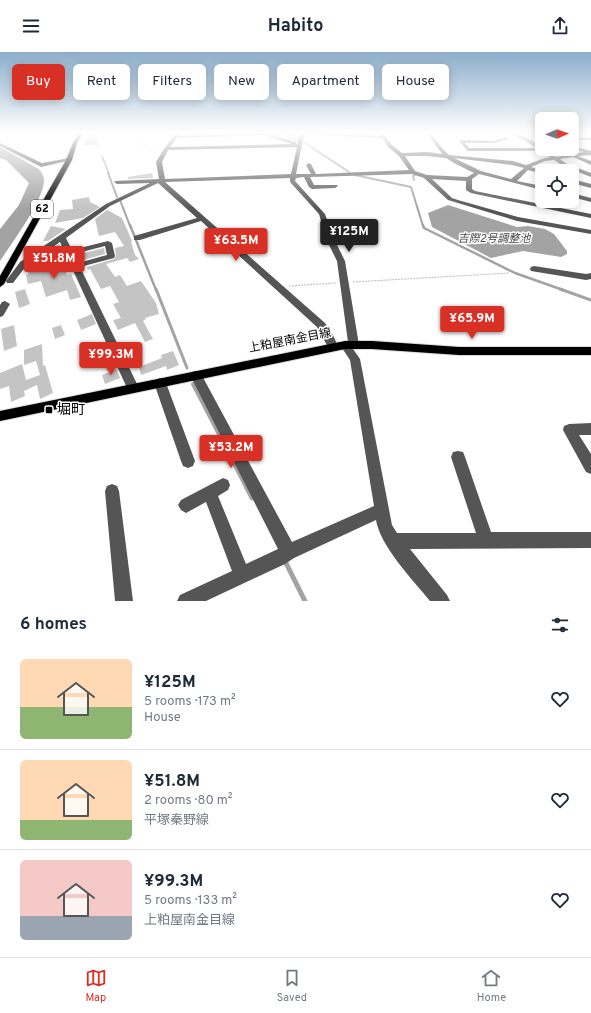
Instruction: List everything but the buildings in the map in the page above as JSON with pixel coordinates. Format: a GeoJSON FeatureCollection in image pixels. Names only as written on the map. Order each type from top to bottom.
{"type":"FeatureCollection","features":[{"type":"Feature","properties":{"kind":"main road","name":"62"},"geometry":{"type":"LineString","coordinates":[[0,284],[69,160]]}},
{"type":"Feature","properties":{"kind":"main road","name":"上粕屋南金目線"},"geometry":{"type":"LineString","coordinates":[[0,416],[344,345],[467,351],[591,351]]}},
{"type":"Feature","properties":{"kind":"street"},"geometry":{"type":"LineString","coordinates":[[29,159],[41,165],[69,160]]}},
{"type":"Feature","properties":{"kind":"street"},"geometry":{"type":"LineString","coordinates":[[160,159],[159,162],[161,182],[344,345],[355,359],[385,527],[393,541],[441,601]]}},
{"type":"Feature","properties":{"kind":"street"},"geometry":{"type":"LineString","coordinates":[[296,159],[292,176],[294,183],[322,214],[330,239],[341,260],[345,283],[344,345]]}},
{"type":"Feature","properties":{"kind":"street"},"geometry":{"type":"LineString","coordinates":[[404,159],[413,172]]}},
{"type":"Feature","properties":{"kind":"street"},"geometry":{"type":"LineString","coordinates":[[451,159],[461,165],[480,172],[535,186]]}},
{"type":"Feature","properties":{"kind":"street"},"geometry":{"type":"LineString","coordinates":[[472,159],[513,163],[535,170]]}},
{"type":"Feature","properties":{"kind":"street"},"geometry":{"type":"LineString","coordinates":[[513,181],[526,167],[537,162],[553,159],[572,169],[591,175]]}},
{"type":"Feature","properties":{"kind":"street"},"geometry":{"type":"LineString","coordinates":[[580,159],[591,163]]}},
{"type":"Feature","properties":{"kind":"street"},"geometry":{"type":"LineString","coordinates":[[309,165],[314,175]]}},
{"type":"Feature","properties":{"kind":"street"},"geometry":{"type":"LineString","coordinates":[[118,182],[413,172],[426,177],[469,179],[480,172]]}},
{"type":"Feature","properties":{"kind":"street"},"geometry":{"type":"LineString","coordinates":[[306,175],[312,187],[336,186]]}},
{"type":"Feature","properties":{"kind":"street"},"geometry":{"type":"LineString","coordinates":[[426,177],[450,199],[519,211],[591,216]]}},
{"type":"Feature","properties":{"kind":"street"},"geometry":{"type":"LineString","coordinates":[[469,179],[469,190],[473,192],[519,211],[591,232]]}},
{"type":"Feature","properties":{"kind":"street"},"geometry":{"type":"LineString","coordinates":[[10,281],[23,264],[108,205],[162,180]]}},
{"type":"Feature","properties":{"kind":"street"},"geometry":{"type":"LineString","coordinates":[[579,183],[591,186]]}},
{"type":"Feature","properties":{"kind":"street"},"geometry":{"type":"LineString","coordinates":[[579,197],[591,200]]}},
{"type":"Feature","properties":{"kind":"street"},"geometry":{"type":"LineString","coordinates":[[138,238],[202,219]]}},
{"type":"Feature","properties":{"kind":"street"},"geometry":{"type":"LineString","coordinates":[[62,237],[133,388]]}},
{"type":"Feature","properties":{"kind":"street"},"geometry":{"type":"LineString","coordinates":[[70,254],[108,243],[111,256],[76,266]]}},
{"type":"Feature","properties":{"kind":"street"},"geometry":{"type":"LineString","coordinates":[[534,269],[586,277],[591,276]]}},
{"type":"Feature","properties":{"kind":"street"},"geometry":{"type":"LineString","coordinates":[[0,314],[5,304]]}},
{"type":"Feature","properties":{"kind":"street"},"geometry":{"type":"LineString","coordinates":[[196,375],[283,555]]}},
{"type":"Feature","properties":{"kind":"street"},"geometry":{"type":"LineString","coordinates":[[160,383],[188,461]]}},
{"type":"Feature","properties":{"kind":"street"},"geometry":{"type":"LineString","coordinates":[[591,429],[569,430],[591,467]]}},
{"type":"Feature","properties":{"kind":"street"},"geometry":{"type":"LineString","coordinates":[[458,457],[486,540]]}},
{"type":"Feature","properties":{"kind":"street"},"geometry":{"type":"LineString","coordinates":[[186,505],[223,484]]}},
{"type":"Feature","properties":{"kind":"street"},"geometry":{"type":"LineString","coordinates":[[112,491],[124,601]]}},
{"type":"Feature","properties":{"kind":"street"},"geometry":{"type":"LineString","coordinates":[[209,492],[242,574]]}},
{"type":"Feature","properties":{"kind":"street"},"geometry":{"type":"LineString","coordinates":[[186,601],[381,510]]}},
{"type":"Feature","properties":{"kind":"street"},"geometry":{"type":"LineString","coordinates":[[393,541],[591,540]]}},
{"type":"Feature","properties":{"kind":"path"},"geometry":{"type":"LineString","coordinates":[[279,287],[509,273]]}},
{"type":"Feature","properties":{"kind":"water"},"geometry":{"type":"Polygon","coordinates":[[[2,159],[21,159],[39,169],[43,175],[44,181],[33,210],[0,261],[0,229],[19,205],[29,183],[6,160],[2,159]]]}},
{"type":"Feature","properties":{"kind":"water","name":"吉際2号調整池"},"geometry":{"type":"Polygon","coordinates":[[[448,205],[517,227],[528,226],[545,229],[554,234],[567,251],[567,254],[561,257],[523,251],[491,258],[432,227],[428,213],[448,205]]]}},
{"type":"Feature","properties":{"kind":"waterway"},"geometry":{"type":"LineString","coordinates":[[103,159],[109,174]]}},
{"type":"Feature","properties":{"kind":"waterway"},"geometry":{"type":"LineString","coordinates":[[329,159],[349,172]]}},
{"type":"Feature","properties":{"kind":"waterway"},"geometry":{"type":"LineString","coordinates":[[108,173],[117,197]]}},
{"type":"Feature","properties":{"kind":"waterway"},"geometry":{"type":"LineString","coordinates":[[355,175],[411,187],[423,226]]}},
{"type":"Feature","properties":{"kind":"waterway"},"geometry":{"type":"LineString","coordinates":[[414,180],[413,176],[415,175]]}},
{"type":"Feature","properties":{"kind":"waterway"},"geometry":{"type":"LineString","coordinates":[[120,200],[130,226]]}},
{"type":"Feature","properties":{"kind":"waterway"},"geometry":{"type":"LineString","coordinates":[[130,225],[156,290]]}},
{"type":"Feature","properties":{"kind":"waterway"},"geometry":{"type":"LineString","coordinates":[[423,225],[424,228],[515,273],[563,290]]}},
{"type":"Feature","properties":{"kind":"waterway"},"geometry":{"type":"LineString","coordinates":[[156,289],[187,368]]}},
{"type":"Feature","properties":{"kind":"waterway"},"geometry":{"type":"LineString","coordinates":[[560,289],[591,300]]}},
{"type":"Feature","properties":{"kind":"waterway"},"geometry":{"type":"LineString","coordinates":[[193,384],[239,473]]}},
{"type":"Feature","properties":{"kind":"waterway"},"geometry":{"type":"LineString","coordinates":[[239,472],[252,498]]}},
{"type":"Feature","properties":{"kind":"waterway"},"geometry":{"type":"LineString","coordinates":[[285,561],[305,601]]}},
{"type":"Feature","properties":{"kind":"place","name":"堀町"},"geometry":{"type":"Point","coordinates":[49,410]}}]}
